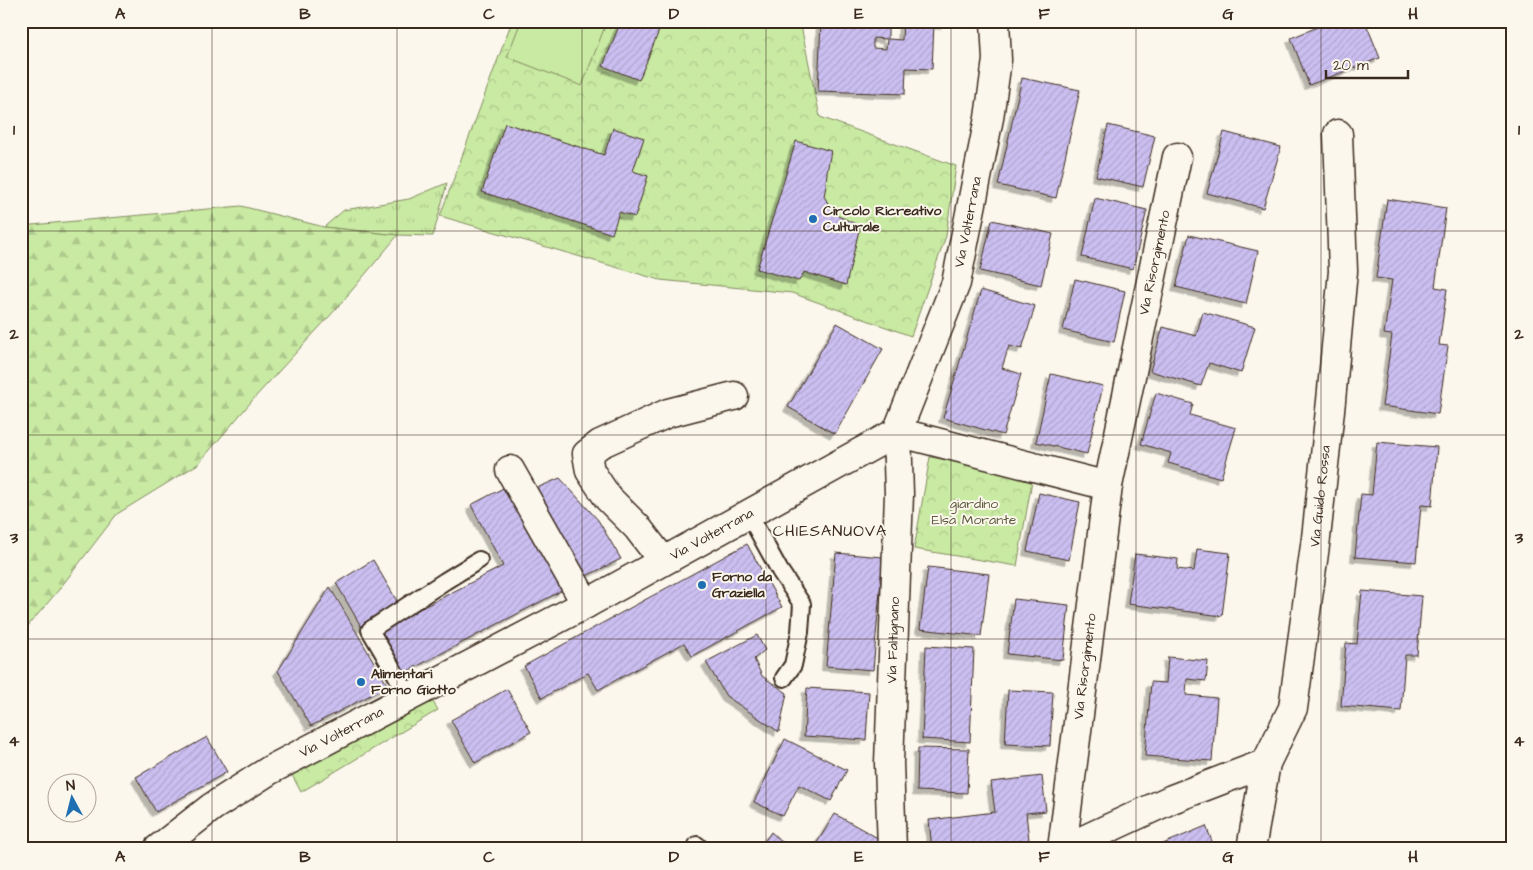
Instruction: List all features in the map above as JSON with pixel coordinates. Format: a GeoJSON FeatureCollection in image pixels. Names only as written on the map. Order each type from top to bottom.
{"type":"FeatureCollection","features":[{"type":"Feature","properties":{"kind":"street","name":"Via Volterrana"},"geometry":{"type":"LineString","coordinates":[[158,849],[212,807],[270,770],[586,604],[897,432],[956,284],[989,118],[997,60],[995,21]]}},
{"type":"Feature","properties":{"kind":"street","name":"Via Guido Rossa"},"geometry":{"type":"LineString","coordinates":[[1251,849],[1266,763],[1293,708],[1317,528],[1343,271],[1338,134]]}},
{"type":"Feature","properties":{"kind":"street","name":"Via Risorgimento"},"geometry":{"type":"LineString","coordinates":[[1063,849],[1108,486],[1177,157]]}},
{"type":"Feature","properties":{"kind":"street"},"geometry":{"type":"LineString","coordinates":[[663,561],[637,528],[608,498],[590,471],[587,454],[600,444],[668,412],[734,396]]}},
{"type":"Feature","properties":{"kind":"street"},"geometry":{"type":"LineString","coordinates":[[897,432],[1108,486]]}},
{"type":"Feature","properties":{"kind":"street","name":"Via Faltignano"},"geometry":{"type":"LineString","coordinates":[[892,849],[888,763],[899,494],[897,432]]}},
{"type":"Feature","properties":{"kind":"street"},"geometry":{"type":"LineString","coordinates":[[510,470],[586,604]]}},
{"type":"Feature","properties":{"kind":"street"},"geometry":{"type":"LineString","coordinates":[[1063,849],[1172,799],[1266,763]]}},
{"type":"Feature","properties":{"kind":"lane"},"geometry":{"type":"LineString","coordinates":[[748,513],[780,571],[802,604],[800,632],[793,665],[784,678]]}},
{"type":"Feature","properties":{"kind":"lane"},"geometry":{"type":"LineString","coordinates":[[409,697],[370,630],[480,560]]}},
{"type":"Feature","properties":{"kind":"green space"},"geometry":{"type":"Polygon","coordinates":[[[512,21],[800,21],[820,117],[956,166],[946,236],[911,336],[792,293],[660,280],[440,216],[512,21]]]}},
{"type":"Feature","properties":{"kind":"green space"},"geometry":{"type":"Polygon","coordinates":[[[521,21],[607,21],[582,86],[507,57],[521,21]]]}},
{"type":"Feature","properties":{"kind":"green space"},"geometry":{"type":"Polygon","coordinates":[[[447,183],[433,236],[398,235],[324,227],[344,210],[409,199],[447,183]]]}},
{"type":"Feature","properties":{"kind":"green space"},"geometry":{"type":"Polygon","coordinates":[[[241,206],[324,227],[398,235],[338,307],[257,395],[198,464],[117,514],[57,592],[21,634],[21,226],[241,206]]]}},
{"type":"Feature","properties":{"kind":"green space","name":"giardino Elsa Morante"},"geometry":{"type":"Polygon","coordinates":[[[930,457],[1033,475],[1017,566],[914,549],[930,457]]]}},
{"type":"Feature","properties":{"kind":"green space"},"geometry":{"type":"Polygon","coordinates":[[[425,689],[438,710],[301,792],[285,762],[425,689]]]}},
{"type":"Feature","properties":{"kind":"building"},"geometry":{"type":"Polygon","coordinates":[[[621,21],[663,21],[639,80],[603,66],[621,21]]]}},
{"type":"Feature","properties":{"kind":"building"},"geometry":{"type":"Polygon","coordinates":[[[821,21],[888,21],[888,39],[902,40],[903,21],[945,21],[945,25],[934,24],[932,69],[906,68],[905,94],[818,91],[821,21]],[[873,38],[873,48],[886,49],[887,39],[873,38]]]}},
{"type":"Feature","properties":{"kind":"building"},"geometry":{"type":"Polygon","coordinates":[[[1332,21],[1365,21],[1380,58],[1309,85],[1291,38],[1332,21]]]}},
{"type":"Feature","properties":{"kind":"building"},"geometry":{"type":"Polygon","coordinates":[[[1022,78],[1080,90],[1056,198],[998,185],[1022,78]]]}},
{"type":"Feature","properties":{"kind":"building"},"geometry":{"type":"Polygon","coordinates":[[[505,123],[604,155],[613,128],[644,138],[633,171],[648,176],[635,217],[619,212],[612,234],[482,192],[505,123]]]}},
{"type":"Feature","properties":{"kind":"building"},"geometry":{"type":"Polygon","coordinates":[[[1108,125],[1155,136],[1143,187],[1096,176],[1108,125]]]}},
{"type":"Feature","properties":{"kind":"building"},"geometry":{"type":"Polygon","coordinates":[[[1224,132],[1281,147],[1263,208],[1207,193],[1224,132]]]}},
{"type":"Feature","properties":{"kind":"building"},"geometry":{"type":"Polygon","coordinates":[[[796,141],[831,151],[824,196],[838,216],[860,226],[846,285],[804,272],[799,281],[757,269],[796,141]]]}},
{"type":"Feature","properties":{"kind":"building"},"geometry":{"type":"Polygon","coordinates":[[[1095,198],[1147,210],[1133,269],[1082,257],[1095,198]]]}},
{"type":"Feature","properties":{"kind":"building"},"geometry":{"type":"Polygon","coordinates":[[[1387,199],[1446,208],[1435,287],[1447,289],[1439,345],[1448,346],[1438,414],[1382,406],[1392,335],[1384,334],[1392,280],[1376,278],[1387,199]]]}},
{"type":"Feature","properties":{"kind":"building"},"geometry":{"type":"Polygon","coordinates":[[[992,220],[1053,234],[1041,285],[980,271],[992,220]]]}},
{"type":"Feature","properties":{"kind":"building"},"geometry":{"type":"Polygon","coordinates":[[[1189,235],[1258,251],[1246,304],[1176,287],[1189,235]]]}},
{"type":"Feature","properties":{"kind":"building"},"geometry":{"type":"Polygon","coordinates":[[[1075,279],[1125,291],[1114,342],[1063,330],[1075,279]]]}},
{"type":"Feature","properties":{"kind":"building"},"geometry":{"type":"Polygon","coordinates":[[[981,290],[1035,306],[1022,349],[1009,346],[1002,368],[1021,374],[1003,435],[943,418],[981,290]]]}},
{"type":"Feature","properties":{"kind":"building"},"geometry":{"type":"Polygon","coordinates":[[[1203,312],[1255,327],[1241,373],[1209,363],[1201,386],[1150,371],[1163,327],[1196,336],[1203,312]]]}},
{"type":"Feature","properties":{"kind":"building"},"geometry":{"type":"Polygon","coordinates":[[[837,323],[883,349],[835,434],[788,407],[837,323]]]}},
{"type":"Feature","properties":{"kind":"building"},"geometry":{"type":"Polygon","coordinates":[[[1051,374],[1103,386],[1087,454],[1036,442],[1051,374]]]}},
{"type":"Feature","properties":{"kind":"building"},"geometry":{"type":"Polygon","coordinates":[[[1156,393],[1193,404],[1190,415],[1236,428],[1221,478],[1168,463],[1171,453],[1141,444],[1156,393]]]}},
{"type":"Feature","properties":{"kind":"building"},"geometry":{"type":"Polygon","coordinates":[[[1377,442],[1437,447],[1432,506],[1421,505],[1416,562],[1355,557],[1361,494],[1372,495],[1377,442]]]}},
{"type":"Feature","properties":{"kind":"building"},"geometry":{"type":"Polygon","coordinates":[[[560,478],[598,520],[621,559],[580,579],[532,490],[560,478]]]}},
{"type":"Feature","properties":{"kind":"building"},"geometry":{"type":"Polygon","coordinates":[[[509,485],[563,590],[402,674],[379,630],[503,566],[471,505],[509,485]]]}},
{"type":"Feature","properties":{"kind":"building"},"geometry":{"type":"Polygon","coordinates":[[[1039,493],[1080,502],[1069,560],[1027,551],[1039,493]]]}},
{"type":"Feature","properties":{"kind":"building"},"geometry":{"type":"Polygon","coordinates":[[[747,544],[782,607],[692,656],[684,643],[598,690],[588,673],[542,698],[524,666],[747,544]]]}},
{"type":"Feature","properties":{"kind":"building"},"geometry":{"type":"Polygon","coordinates":[[[1197,549],[1230,553],[1222,616],[1128,604],[1135,554],[1178,559],[1177,569],[1194,571],[1197,549]]]}},
{"type":"Feature","properties":{"kind":"building"},"geometry":{"type":"Polygon","coordinates":[[[836,553],[883,557],[873,670],[826,666],[836,553]]]}},
{"type":"Feature","properties":{"kind":"building"},"geometry":{"type":"Polygon","coordinates":[[[373,560],[400,606],[362,628],[336,583],[373,560]]]}},
{"type":"Feature","properties":{"kind":"building"},"geometry":{"type":"Polygon","coordinates":[[[928,567],[989,574],[981,636],[920,629],[928,567]]]}},
{"type":"Feature","properties":{"kind":"building"},"geometry":{"type":"Polygon","coordinates":[[[330,587],[388,686],[311,726],[278,671],[330,587]]]}},
{"type":"Feature","properties":{"kind":"building"},"geometry":{"type":"Polygon","coordinates":[[[1362,591],[1422,596],[1417,655],[1405,655],[1401,711],[1341,706],[1346,643],[1357,644],[1362,591]]]}},
{"type":"Feature","properties":{"kind":"building"},"geometry":{"type":"Polygon","coordinates":[[[1014,599],[1069,605],[1063,660],[1007,654],[1014,599]]]}},
{"type":"Feature","properties":{"kind":"building"},"geometry":{"type":"Polygon","coordinates":[[[757,635],[765,650],[754,659],[762,676],[787,693],[779,732],[726,696],[706,662],[757,635]]]}},
{"type":"Feature","properties":{"kind":"building"},"geometry":{"type":"Polygon","coordinates":[[[926,646],[974,649],[970,742],[922,739],[926,646]]]}},
{"type":"Feature","properties":{"kind":"building"},"geometry":{"type":"Polygon","coordinates":[[[1168,657],[1208,661],[1206,681],[1187,679],[1186,695],[1217,698],[1212,761],[1145,756],[1151,682],[1166,683],[1168,657]]]}},
{"type":"Feature","properties":{"kind":"building"},"geometry":{"type":"Polygon","coordinates":[[[807,688],[869,692],[866,740],[804,736],[807,688]]]}},
{"type":"Feature","properties":{"kind":"building"},"geometry":{"type":"Polygon","coordinates":[[[507,689],[531,732],[475,763],[451,720],[507,689]]]}},
{"type":"Feature","properties":{"kind":"building"},"geometry":{"type":"Polygon","coordinates":[[[1008,690],[1053,692],[1050,746],[1005,744],[1008,690]]]}},
{"type":"Feature","properties":{"kind":"building"},"geometry":{"type":"Polygon","coordinates":[[[207,737],[227,772],[156,812],[136,777],[207,737]]]}},
{"type":"Feature","properties":{"kind":"building"},"geometry":{"type":"Polygon","coordinates":[[[785,739],[847,770],[831,801],[799,785],[783,816],[754,802],[785,739]]]}},
{"type":"Feature","properties":{"kind":"building"},"geometry":{"type":"Polygon","coordinates":[[[918,748],[969,749],[967,793],[917,791],[918,748]]]}},
{"type":"Feature","properties":{"kind":"building"},"geometry":{"type":"Polygon","coordinates":[[[1042,776],[1046,811],[1026,813],[1029,840],[986,845],[986,849],[932,849],[929,820],[995,812],[991,782],[1042,776]]]}},
{"type":"Feature","properties":{"kind":"building"},"geometry":{"type":"Polygon","coordinates":[[[835,814],[883,841],[884,849],[813,849],[835,814]]]}},
{"type":"Feature","properties":{"kind":"building"},"geometry":{"type":"Polygon","coordinates":[[[1206,826],[1215,849],[1151,849],[1206,826]]]}},
{"type":"Feature","properties":{"kind":"building"},"geometry":{"type":"Polygon","coordinates":[[[771,832],[790,849],[759,849],[771,832]]]}},
{"type":"Feature","properties":{"kind":"place","name":"Circolo Ricreativo Culturale"},"geometry":{"type":"Point","coordinates":[813,219]}},
{"type":"Feature","properties":{"kind":"place","name":"Forno da Graziella"},"geometry":{"type":"Point","coordinates":[702,585]}},
{"type":"Feature","properties":{"kind":"place","name":"Alimentari Forno Giotto"},"geometry":{"type":"Point","coordinates":[361,682]}},
{"type":"Feature","properties":{"kind":"district","name":"CHIESANUOVA"},"geometry":{"type":"Point","coordinates":[830,531]}}]}
